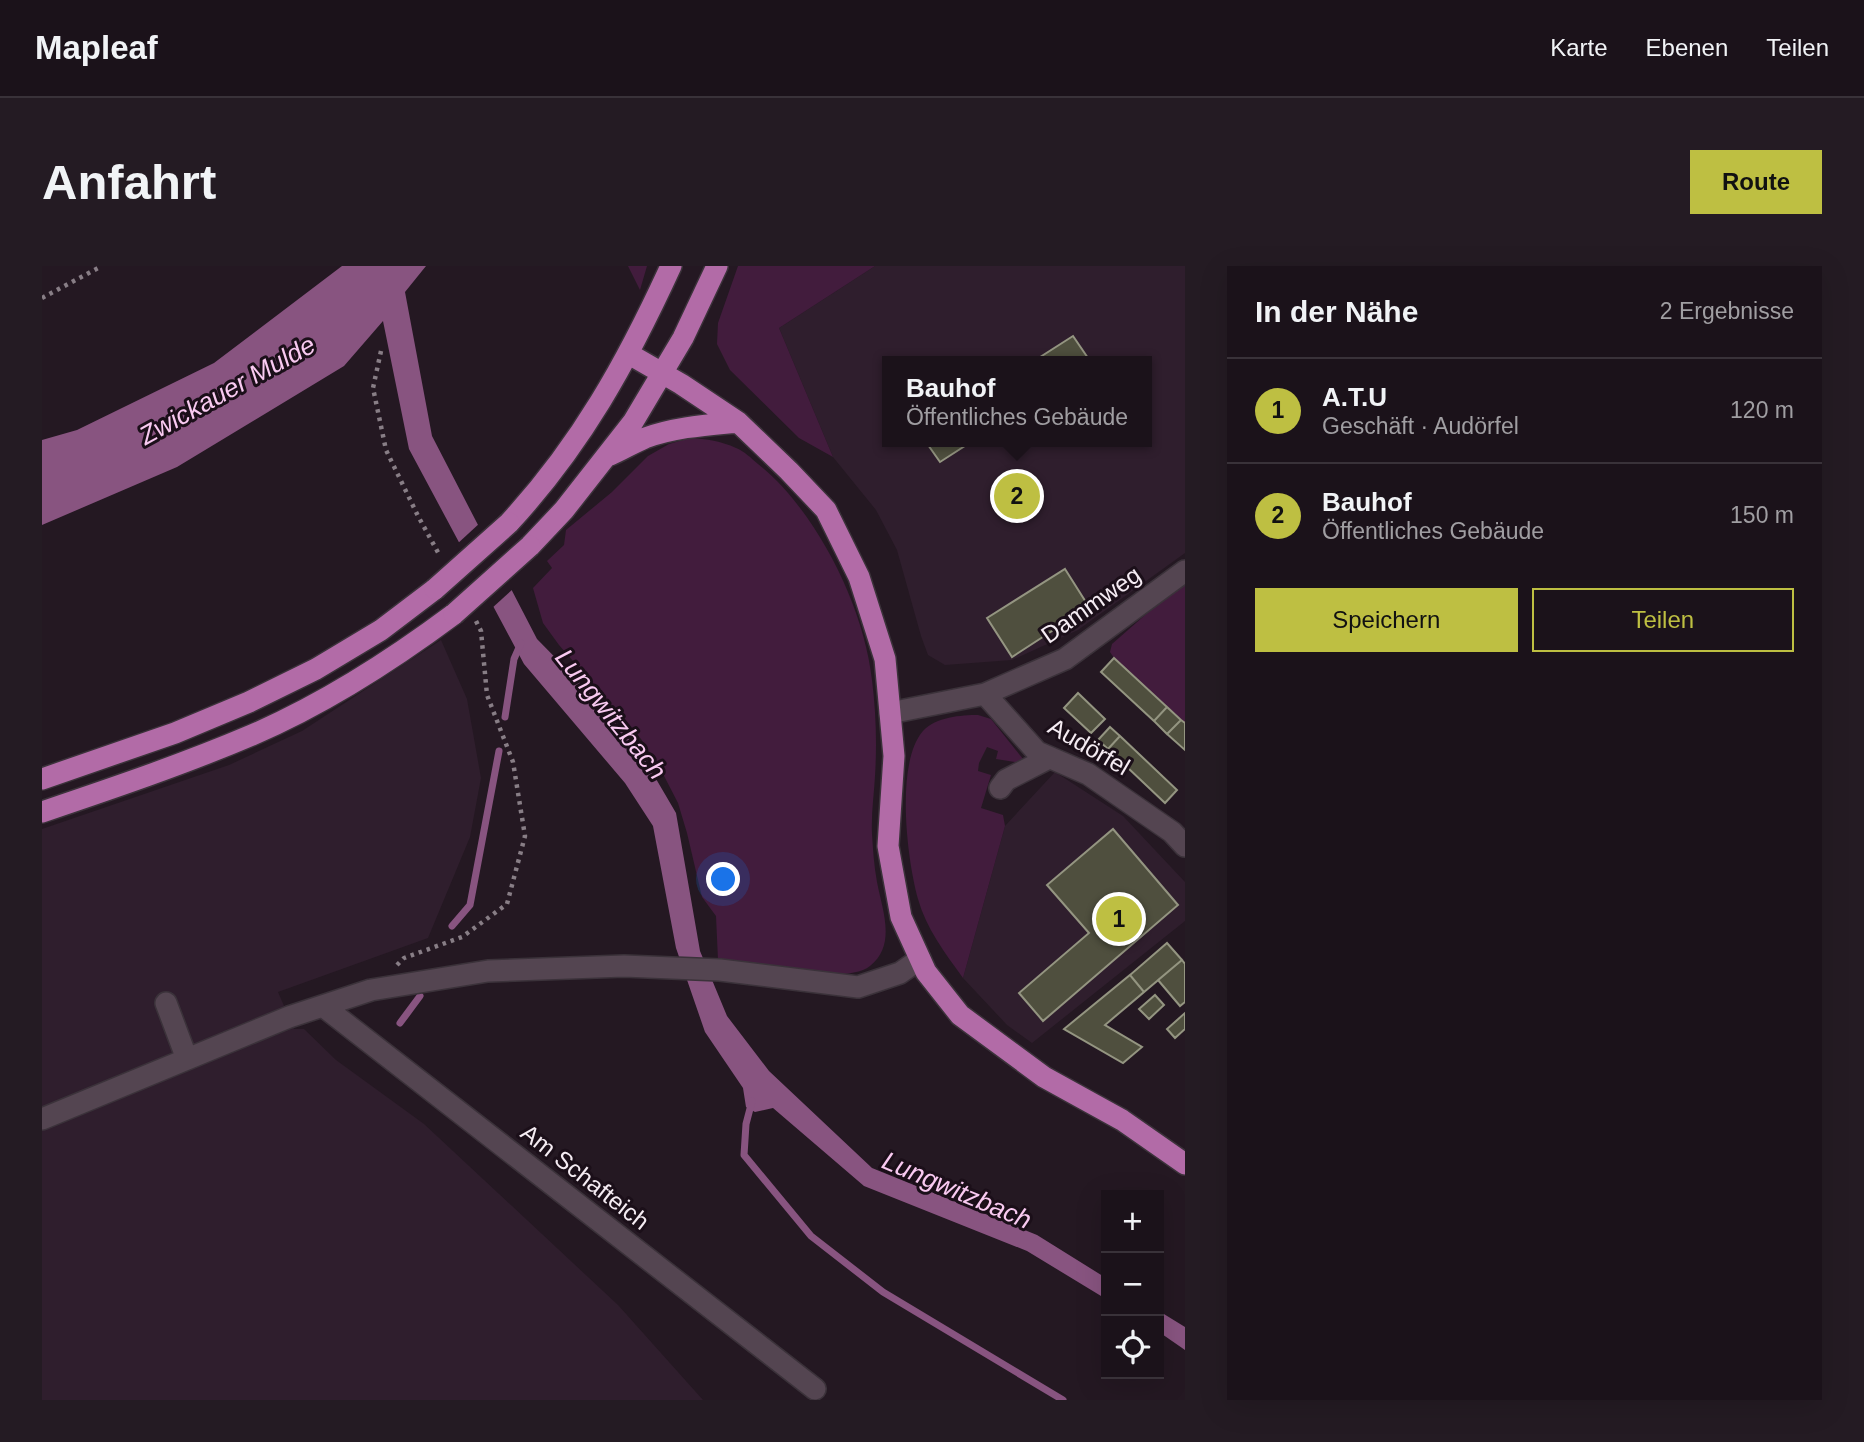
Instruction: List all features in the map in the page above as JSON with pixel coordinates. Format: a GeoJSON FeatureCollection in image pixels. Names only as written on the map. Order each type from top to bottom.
{"type":"FeatureCollection","features":[{"type":"Feature","properties":{"kind":"main road"},"geometry":{"type":"LineString","coordinates":[[42,779],[175,733],[249,702],[316,669],[381,630],[435,589],[509,523],[537,493],[570,449],[629,354],[671,266]]}},
{"type":"Feature","properties":{"kind":"main road"},"geometry":{"type":"LineString","coordinates":[[42,812],[129,783],[254,734],[327,697],[395,656],[461,611],[564,510],[634,422],[683,338],[717,266]]}},
{"type":"Feature","properties":{"kind":"main road"},"geometry":{"type":"LineString","coordinates":[[629,354],[738,422],[826,510],[859,577],[885,659],[894,757],[888,846],[901,917],[926,972],[960,1015],[1044,1077],[1122,1120],[1185,1164]]}},
{"type":"Feature","properties":{"kind":"main road"},"geometry":{"type":"LineString","coordinates":[[608,456],[646,438],[670,431],[698,425],[738,422]]}},
{"type":"Feature","properties":{"kind":"street","name":"Dammweg"},"geometry":{"type":"LineString","coordinates":[[985,694],[1065,659],[1185,571]]}},
{"type":"Feature","properties":{"kind":"street"},"geometry":{"type":"LineString","coordinates":[[890,713],[985,694]]}},
{"type":"Feature","properties":{"kind":"street","name":"Audörfel"},"geometry":{"type":"LineString","coordinates":[[985,694],[1037,752],[1088,774],[1172,832],[1185,846]]}},
{"type":"Feature","properties":{"kind":"street"},"geometry":{"type":"LineString","coordinates":[[1000,788],[1006,780],[1049,758]]}},
{"type":"Feature","properties":{"kind":"street"},"geometry":{"type":"LineString","coordinates":[[42,1119],[289,1017],[371,990],[488,971],[624,966],[720,970],[858,987],[900,973],[920,959]]}},
{"type":"Feature","properties":{"kind":"street"},"geometry":{"type":"LineString","coordinates":[[166,1003],[187,1059]]}},
{"type":"Feature","properties":{"kind":"street","name":"Am Schafteich"},"geometry":{"type":"LineString","coordinates":[[323,1006],[815,1389]]}},
{"type":"Feature","properties":{"kind":"path"},"geometry":{"type":"LineString","coordinates":[[42,299],[102,266]]}},
{"type":"Feature","properties":{"kind":"path"},"geometry":{"type":"LineString","coordinates":[[381,351],[373,388],[386,450],[443,562]]}},
{"type":"Feature","properties":{"kind":"path"},"geometry":{"type":"LineString","coordinates":[[396,966],[404,958],[462,937],[507,904],[525,836],[513,762],[487,695],[481,631],[461,611]]}},
{"type":"Feature","properties":{"kind":"shaded area"},"geometry":{"type":"Polygon","coordinates":[[[628,266],[647,266],[640,290],[628,266]]]}},
{"type":"Feature","properties":{"kind":"shaded area"},"geometry":{"type":"Polygon","coordinates":[[[738,266],[875,266],[779,328],[833,457],[799,438],[730,370],[717,344],[718,323],[738,266]]]}},
{"type":"Feature","properties":{"kind":"shaded area"},"geometry":{"type":"Polygon","coordinates":[[[875,266],[1185,266],[1185,553],[1078,630],[1012,660],[945,665],[928,655],[897,550],[876,510],[833,457],[779,328],[875,266]]]}},
{"type":"Feature","properties":{"kind":"shaded area"},"geometry":{"type":"Polygon","coordinates":[[[690,438],[719,442],[739,449],[779,483],[799,507],[834,562],[859,622],[872,680],[876,752],[872,834],[876,876],[886,926],[883,948],[878,957],[870,966],[858,972],[820,974],[718,960],[716,916],[702,897],[678,803],[662,772],[641,739],[543,623],[533,588],[552,568],[547,561],[564,545],[566,530],[612,492],[648,456],[669,444],[690,438]]]}},
{"type":"Feature","properties":{"kind":"shaded area"},"geometry":{"type":"Polygon","coordinates":[[[1185,580],[1185,723],[1110,652],[1112,644],[1185,580]]]}},
{"type":"Feature","properties":{"kind":"shaded area"},"geometry":{"type":"Polygon","coordinates":[[[441,640],[467,699],[481,778],[470,837],[428,938],[278,992],[294,1029],[304,1029],[336,1060],[424,1124],[618,1305],[703,1400],[42,1400],[42,829],[229,765],[302,731],[441,640]]]}},
{"type":"Feature","properties":{"kind":"shaded area"},"geometry":{"type":"Polygon","coordinates":[[[978,715],[991,719],[1027,764],[996,759],[998,751],[987,747],[979,763],[978,771],[991,775],[981,808],[1003,815],[1005,826],[963,978],[943,950],[921,910],[907,837],[906,788],[914,746],[923,731],[942,720],[978,715]]]}},
{"type":"Feature","properties":{"kind":"shaded area"},"geometry":{"type":"Polygon","coordinates":[[[1055,772],[1123,816],[1185,882],[1185,921],[1032,1043],[1007,1025],[963,978],[1005,826],[1055,772]]]}},
{"type":"Feature","properties":{"kind":"water","name":"Zwickauer Mulde"},"geometry":{"type":"Polygon","coordinates":[[[342,266],[426,266],[405,292],[432,436],[537,639],[591,694],[642,755],[676,813],[700,951],[727,1016],[769,1071],[872,1168],[1037,1235],[1101,1275],[1101,1296],[1027,1251],[864,1186],[773,1108],[755,1112],[746,1107],[743,1088],[705,1032],[676,948],[653,826],[625,783],[524,664],[409,449],[383,321],[344,366],[177,467],[42,525],[42,440],[77,430],[214,363],[342,266]]]}},
{"type":"Feature","properties":{"kind":"water"},"geometry":{"type":"Polygon","coordinates":[[[1164,1314],[1185,1327],[1185,1350],[1164,1335],[1164,1314]]]}},
{"type":"Feature","properties":{"kind":"pier"},"geometry":{"type":"Polygon","coordinates":[[[481,522],[514,588],[491,609],[456,545],[481,522]]]}},
{"type":"Feature","properties":{"kind":"building"},"geometry":{"type":"Polygon","coordinates":[[[1073,336],[1087,356],[1042,356],[1073,336]]]}},
{"type":"Feature","properties":{"kind":"building"},"geometry":{"type":"Polygon","coordinates":[[[930,447],[963,447],[940,462],[930,447]]]}},
{"type":"Feature","properties":{"kind":"building"},"geometry":{"type":"Polygon","coordinates":[[[1065,569],[1089,607],[1012,657],[987,618],[1065,569]]]}},
{"type":"Feature","properties":{"kind":"building"},"geometry":{"type":"Polygon","coordinates":[[[1114,658],[1167,707],[1154,721],[1101,672],[1114,658]]]}},
{"type":"Feature","properties":{"kind":"building"},"geometry":{"type":"Polygon","coordinates":[[[1078,693],[1105,719],[1091,733],[1064,708],[1078,693]]]}},
{"type":"Feature","properties":{"kind":"building"},"geometry":{"type":"Polygon","coordinates":[[[1167,707],[1181,720],[1167,734],[1154,721],[1167,707]]]}},
{"type":"Feature","properties":{"kind":"building"},"geometry":{"type":"Polygon","coordinates":[[[1181,720],[1185,723],[1185,750],[1167,734],[1181,720]]]}},
{"type":"Feature","properties":{"kind":"building"},"geometry":{"type":"Polygon","coordinates":[[[1110,727],[1120,736],[1108,749],[1098,740],[1110,727]]]}},
{"type":"Feature","properties":{"kind":"building"},"geometry":{"type":"Polygon","coordinates":[[[1120,736],[1177,790],[1165,803],[1108,749],[1120,736]]]}},
{"type":"Feature","properties":{"kind":"building"},"geometry":{"type":"Polygon","coordinates":[[[1113,829],[1178,905],[1043,1021],[1019,993],[1089,933],[1047,885],[1113,829]]]}},
{"type":"Feature","properties":{"kind":"building"},"geometry":{"type":"Polygon","coordinates":[[[1167,943],[1182,960],[1144,992],[1130,975],[1167,943]]]}},
{"type":"Feature","properties":{"kind":"building"},"geometry":{"type":"Polygon","coordinates":[[[1182,960],[1185,964],[1185,1002],[1180,1006],[1158,980],[1182,960]]]}},
{"type":"Feature","properties":{"kind":"building"},"geometry":{"type":"Polygon","coordinates":[[[1130,975],[1144,992],[1105,1025],[1142,1047],[1123,1063],[1064,1029],[1130,975]]]}},
{"type":"Feature","properties":{"kind":"building"},"geometry":{"type":"Polygon","coordinates":[[[1155,995],[1164,1005],[1149,1019],[1139,1009],[1155,995]]]}},
{"type":"Feature","properties":{"kind":"building"},"geometry":{"type":"Polygon","coordinates":[[[1185,1013],[1185,1029],[1175,1038],[1167,1029],[1185,1013]]]}},
{"type":"Feature","properties":{"kind":"waterway"},"geometry":{"type":"LineString","coordinates":[[505,717],[514,659],[521,643]]}},
{"type":"Feature","properties":{"kind":"waterway"},"geometry":{"type":"LineString","coordinates":[[452,926],[470,905],[499,751]]}},
{"type":"Feature","properties":{"kind":"waterway"},"geometry":{"type":"LineString","coordinates":[[400,1023],[420,996]]}},
{"type":"Feature","properties":{"kind":"waterway"},"geometry":{"type":"LineString","coordinates":[[752,1101],[746,1124],[744,1155],[811,1236],[883,1292],[1063,1400]]}},
{"type":"Feature","properties":{"kind":"place","name":"Bauhof"},"geometry":{"type":"Point","coordinates":[1017,496]}},
{"type":"Feature","properties":{"kind":"place","name":"A.T.U"},"geometry":{"type":"Point","coordinates":[1119,919]}},
{"type":"Feature","properties":{"kind":"water label","name":"Lungwitzbach"},"geometry":{"type":"Point","coordinates":[611,714]}},
{"type":"Feature","properties":{"kind":"water label","name":"Lungwitzbach"},"geometry":{"type":"Point","coordinates":[957,1190]}}]}
